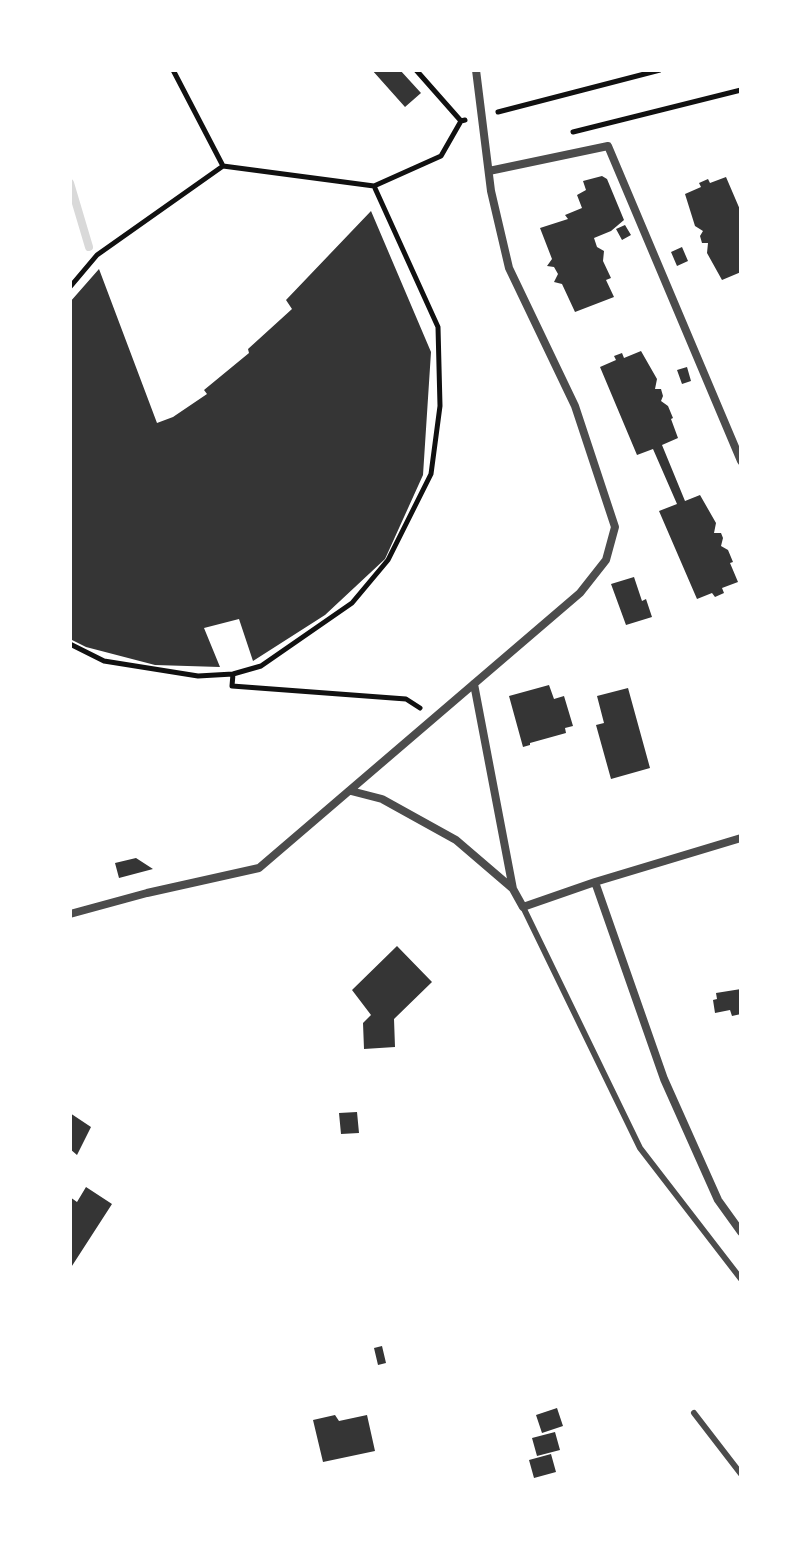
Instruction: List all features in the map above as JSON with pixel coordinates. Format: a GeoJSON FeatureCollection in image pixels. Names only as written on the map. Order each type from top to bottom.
{"type":"FeatureCollection","features":[{"type":"Feature","properties":{"kind":"street"},"geometry":{"type":"LineString","coordinates":[[70,914],[259,868],[580,593],[606,560],[615,527],[575,406],[509,268],[491,191],[476,70]]}},
{"type":"Feature","properties":{"kind":"street"},"geometry":{"type":"LineString","coordinates":[[489,171],[608,146],[741,461]]}},
{"type":"Feature","properties":{"kind":"street"},"geometry":{"type":"LineString","coordinates":[[474,684],[513,889],[523,907],[741,838]]}},
{"type":"Feature","properties":{"kind":"street"},"geometry":{"type":"LineString","coordinates":[[351,791],[382,799],[456,840],[513,889]]}},
{"type":"Feature","properties":{"kind":"street"},"geometry":{"type":"LineString","coordinates":[[595,882],[664,1079],[718,1200],[741,1232]]}},
{"type":"Feature","properties":{"kind":"lane"},"geometry":{"type":"LineString","coordinates":[[523,907],[640,1148],[741,1279]]}},
{"type":"Feature","properties":{"kind":"lane"},"geometry":{"type":"LineString","coordinates":[[694,1413],[741,1474]]}},
{"type":"Feature","properties":{"kind":"path"},"geometry":{"type":"LineString","coordinates":[[173,70],[223,166]]}},
{"type":"Feature","properties":{"kind":"path"},"geometry":{"type":"LineString","coordinates":[[416,70],[461,121]]}},
{"type":"Feature","properties":{"kind":"path"},"geometry":{"type":"LineString","coordinates":[[489,114],[660,70]]}},
{"type":"Feature","properties":{"kind":"path"},"geometry":{"type":"LineString","coordinates":[[562,135],[741,90]]}},
{"type":"Feature","properties":{"kind":"path"},"geometry":{"type":"LineString","coordinates":[[70,287],[97,255],[223,166],[374,186],[441,156],[461,121],[475,118]]}},
{"type":"Feature","properties":{"kind":"path"},"geometry":{"type":"LineString","coordinates":[[70,644],[104,661],[198,676],[233,674],[261,666],[352,603],[388,560],[431,474],[440,406],[438,327],[374,186]]}},
{"type":"Feature","properties":{"kind":"path"},"geometry":{"type":"LineString","coordinates":[[233,674],[232,686],[406,699],[418,706],[431,721]]}},
{"type":"Feature","properties":{"kind":"building"},"geometry":{"type":"Polygon","coordinates":[[[372,70],[400,70],[421,93],[405,107],[372,70]]]}},
{"type":"Feature","properties":{"kind":"building"},"geometry":{"type":"Polygon","coordinates":[[[602,176],[607,179],[624,220],[611,231],[594,238],[597,247],[604,251],[603,261],[611,278],[606,280],[614,297],[575,312],[562,284],[554,282],[558,274],[554,267],[547,266],[552,259],[540,228],[568,219],[565,215],[582,208],[577,195],[586,190],[583,181],[602,176]]]}},
{"type":"Feature","properties":{"kind":"building"},"geometry":{"type":"Polygon","coordinates":[[[726,177],[741,212],[741,272],[722,280],[707,253],[708,243],[702,243],[700,236],[703,231],[695,226],[685,194],[701,187],[699,183],[708,179],[710,183],[726,177]]]}},
{"type":"Feature","properties":{"kind":"building"},"geometry":{"type":"Polygon","coordinates":[[[371,211],[431,352],[423,475],[385,559],[325,615],[253,661],[239,619],[204,628],[220,667],[155,665],[86,647],[70,639],[70,302],[99,269],[157,423],[173,417],[207,394],[204,390],[249,353],[248,349],[292,309],[286,300],[371,211]]]}},
{"type":"Feature","properties":{"kind":"building"},"geometry":{"type":"Polygon","coordinates":[[[625,225],[631,235],[622,240],[616,229],[625,225]]]}},
{"type":"Feature","properties":{"kind":"building"},"geometry":{"type":"Polygon","coordinates":[[[682,247],[688,261],[677,266],[671,252],[682,247]]]}},
{"type":"Feature","properties":{"kind":"building"},"geometry":{"type":"Polygon","coordinates":[[[641,351],[657,379],[655,389],[661,389],[661,401],[668,406],[673,418],[678,438],[662,445],[685,501],[700,495],[716,523],[714,533],[721,533],[721,546],[728,550],[733,562],[730,563],[738,582],[722,588],[724,593],[715,597],[712,593],[697,599],[659,511],[677,504],[653,449],[637,455],[600,367],[616,360],[614,356],[622,353],[624,358],[641,351]]]}},
{"type":"Feature","properties":{"kind":"building"},"geometry":{"type":"Polygon","coordinates":[[[687,367],[691,381],[682,384],[677,370],[687,367]]]}},
{"type":"Feature","properties":{"kind":"building"},"geometry":{"type":"Polygon","coordinates":[[[634,577],[642,601],[646,599],[652,617],[626,625],[611,584],[634,577]]]}},
{"type":"Feature","properties":{"kind":"building"},"geometry":{"type":"Polygon","coordinates":[[[549,685],[554,699],[564,696],[573,726],[565,728],[566,733],[523,747],[509,696],[549,685]]]}},
{"type":"Feature","properties":{"kind":"building"},"geometry":{"type":"Polygon","coordinates":[[[628,688],[650,768],[611,779],[596,725],[604,723],[597,696],[628,688]]]}},
{"type":"Feature","properties":{"kind":"building"},"geometry":{"type":"Polygon","coordinates":[[[136,858],[153,869],[119,878],[115,863],[136,858]]]}},
{"type":"Feature","properties":{"kind":"building"},"geometry":{"type":"Polygon","coordinates":[[[397,946],[432,982],[394,1019],[395,1047],[364,1049],[363,1023],[371,1015],[352,990],[397,946]]]}},
{"type":"Feature","properties":{"kind":"building"},"geometry":{"type":"Polygon","coordinates":[[[741,989],[741,1014],[732,1016],[730,1010],[715,1013],[713,1000],[717,999],[716,993],[741,989]]]}},
{"type":"Feature","properties":{"kind":"building"},"geometry":{"type":"Polygon","coordinates":[[[357,1112],[359,1133],[341,1134],[339,1113],[357,1112]]]}},
{"type":"Feature","properties":{"kind":"building"},"geometry":{"type":"Polygon","coordinates":[[[70,1113],[91,1127],[77,1155],[70,1149],[70,1113]]]}},
{"type":"Feature","properties":{"kind":"building"},"geometry":{"type":"Polygon","coordinates":[[[86,1187],[112,1204],[70,1269],[70,1197],[77,1202],[86,1187]]]}},
{"type":"Feature","properties":{"kind":"building"},"geometry":{"type":"Polygon","coordinates":[[[382,1346],[386,1363],[378,1365],[374,1348],[382,1346]]]}},
{"type":"Feature","properties":{"kind":"building"},"geometry":{"type":"Polygon","coordinates":[[[557,1408],[563,1426],[542,1433],[536,1415],[557,1408]]]}},
{"type":"Feature","properties":{"kind":"building"},"geometry":{"type":"Polygon","coordinates":[[[335,1415],[339,1421],[367,1415],[375,1451],[323,1462],[313,1420],[335,1415]]]}},
{"type":"Feature","properties":{"kind":"building"},"geometry":{"type":"Polygon","coordinates":[[[555,1432],[560,1450],[537,1456],[532,1438],[555,1432]]]}},
{"type":"Feature","properties":{"kind":"building"},"geometry":{"type":"Polygon","coordinates":[[[551,1454],[556,1472],[534,1478],[529,1460],[551,1454]]]}},
{"type":"Feature","properties":{"kind":"waterway"},"geometry":{"type":"LineString","coordinates":[[70,183],[89,247]]}}]}
